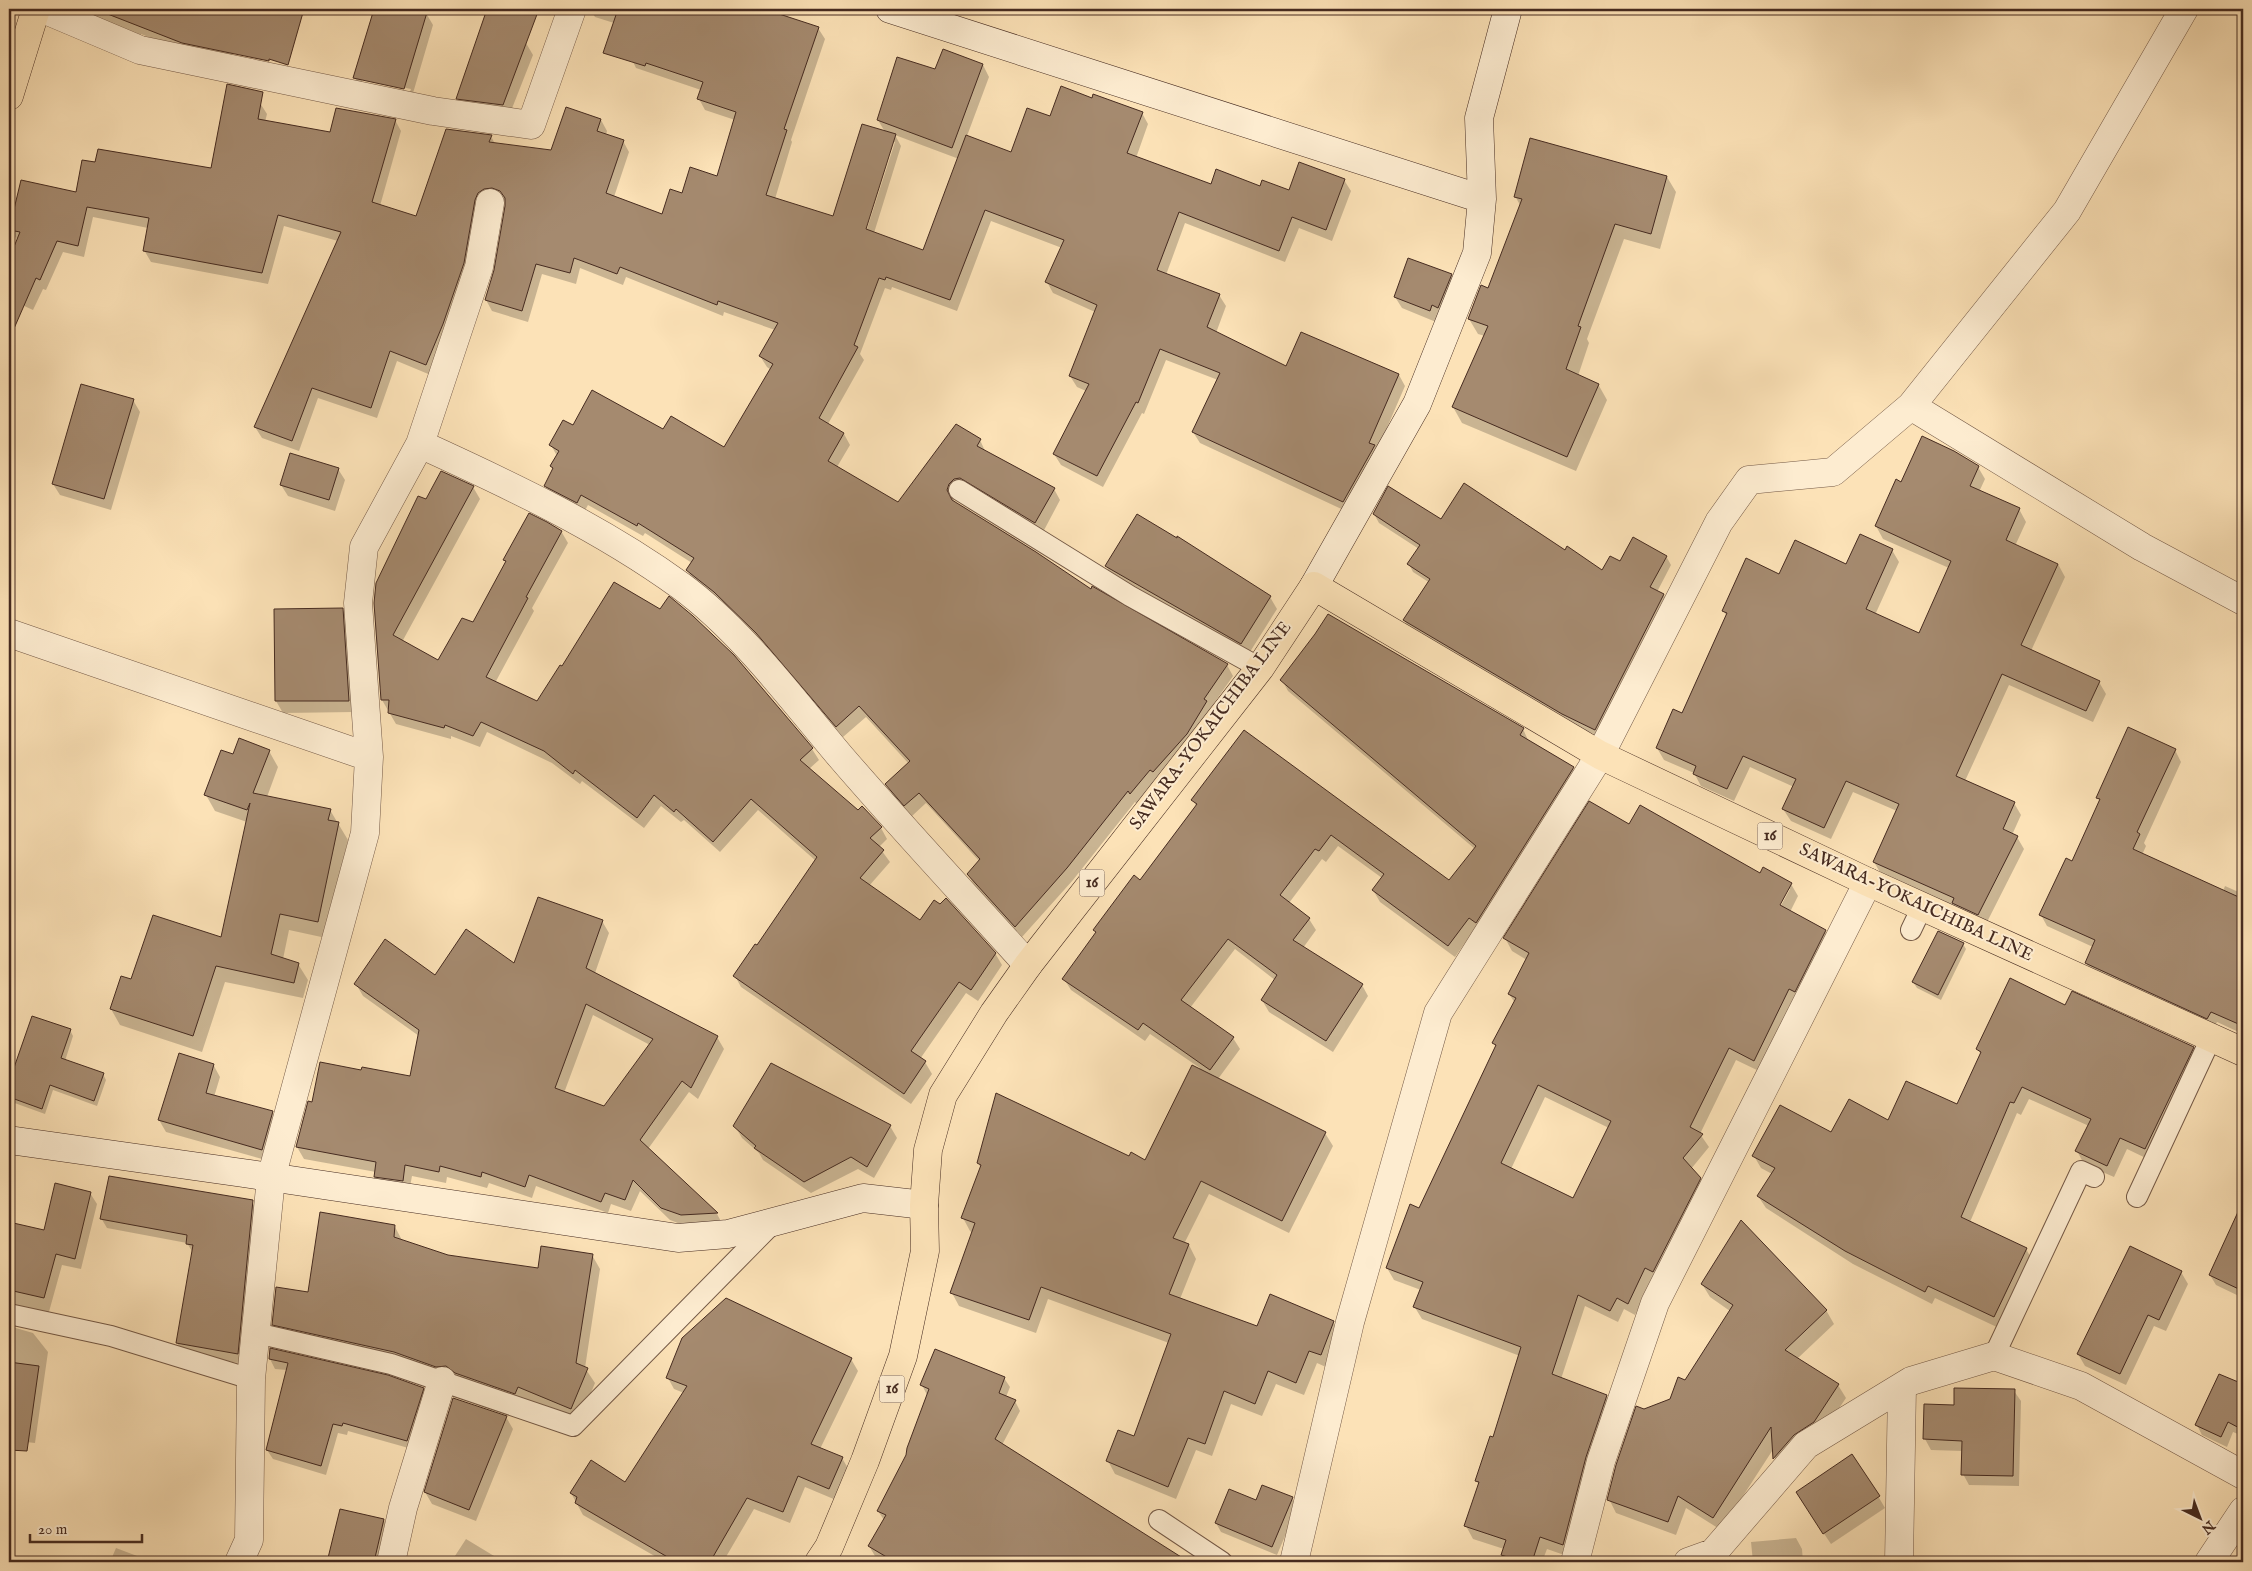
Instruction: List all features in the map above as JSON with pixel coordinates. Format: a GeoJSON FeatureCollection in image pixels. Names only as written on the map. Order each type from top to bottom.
{"type":"FeatureCollection","features":[{"type":"Feature","properties":{"kind":"main road"},"geometry":{"type":"LineString","coordinates":[[9,96],[36,9]]}},
{"type":"Feature","properties":{"kind":"main road","name":"SAWARA-YOKAICHIBA LINE"},"geometry":{"type":"LineString","coordinates":[[820,1562],[829,1547],[866,1461],[903,1356],[925,1250],[924,1205],[928,1150],[943,1095],[994,1013],[1028,965],[1260,668],[1314,586],[1600,755],[1868,882],[1917,919],[2243,1052]]}},
{"type":"Feature","properties":{"kind":"street"},"geometry":{"type":"LineString","coordinates":[[43,9],[140,50],[433,110],[531,125],[572,9]]}},
{"type":"Feature","properties":{"kind":"street"},"geometry":{"type":"LineString","coordinates":[[890,9],[1482,199]]}},
{"type":"Feature","properties":{"kind":"street"},"geometry":{"type":"LineString","coordinates":[[1314,586],[1417,404],[1477,253],[1482,199],[1479,118],[1508,9]]}},
{"type":"Feature","properties":{"kind":"street"},"geometry":{"type":"LineString","coordinates":[[1294,1562],[1350,1322],[1438,1013],[1600,755],[1719,522],[1750,480],[1833,472],[1911,406],[2067,211],[2184,9]]}},
{"type":"Feature","properties":{"kind":"street"},"geometry":{"type":"LineString","coordinates":[[239,1562],[249,1540],[251,1379],[271,1178],[364,833],[369,757],[358,603],[364,546],[420,444],[479,267],[490,203]]}},
{"type":"Feature","properties":{"kind":"street"},"geometry":{"type":"LineString","coordinates":[[1911,406],[2142,547],[2243,601]]}},
{"type":"Feature","properties":{"kind":"street"},"geometry":{"type":"LineString","coordinates":[[420,444],[527,494],[624,549],[682,586],[732,630],[882,805],[1028,965]]}},
{"type":"Feature","properties":{"kind":"street"},"geometry":{"type":"LineString","coordinates":[[9,633],[369,757]]}},
{"type":"Feature","properties":{"kind":"street"},"geometry":{"type":"LineString","coordinates":[[1575,1562],[1601,1461],[1655,1302],[1868,882]]}},
{"type":"Feature","properties":{"kind":"street"},"geometry":{"type":"LineString","coordinates":[[9,1140],[678,1238],[728,1234],[862,1198],[924,1205]]}},
{"type":"Feature","properties":{"kind":"street"},"geometry":{"type":"LineString","coordinates":[[1688,1562],[1713,1553],[1806,1446],[1911,1381],[1994,1356],[2081,1386],[2243,1475]]}},
{"type":"Feature","properties":{"kind":"street"},"geometry":{"type":"LineString","coordinates":[[391,1562],[403,1508],[442,1381]]}},
{"type":"Feature","properties":{"kind":"street"},"geometry":{"type":"LineString","coordinates":[[1899,1562],[1902,1387]]}},
{"type":"Feature","properties":{"kind":"street"},"geometry":{"type":"LineString","coordinates":[[2209,1562],[2243,1511]]}},
{"type":"Feature","properties":{"kind":"lane"},"geometry":{"type":"LineString","coordinates":[[959,490],[1130,596],[1260,668]]}},
{"type":"Feature","properties":{"kind":"lane"},"geometry":{"type":"LineString","coordinates":[[2137,1197],[2211,1038]]}},
{"type":"Feature","properties":{"kind":"lane"},"geometry":{"type":"LineString","coordinates":[[1994,1356],[2081,1171],[2094,1177]]}},
{"type":"Feature","properties":{"kind":"lane"},"geometry":{"type":"LineString","coordinates":[[256,1333],[391,1364],[573,1426],[775,1221]]}},
{"type":"Feature","properties":{"kind":"lane"},"geometry":{"type":"LineString","coordinates":[[9,1314],[111,1336],[251,1379]]}},
{"type":"Feature","properties":{"kind":"lane"},"geometry":{"type":"LineString","coordinates":[[1159,1520],[1222,1562]]}},
{"type":"Feature","properties":{"kind":"building"},"geometry":{"type":"Polygon","coordinates":[[[101,9],[304,9],[288,65],[269,59],[269,61],[182,43],[100,11],[101,9]]]}},
{"type":"Feature","properties":{"kind":"building"},"geometry":{"type":"Polygon","coordinates":[[[374,9],[428,9],[404,89],[353,78],[374,9]]]}},
{"type":"Feature","properties":{"kind":"building"},"geometry":{"type":"Polygon","coordinates":[[[487,9],[539,9],[503,105],[456,99],[487,9]]]}},
{"type":"Feature","properties":{"kind":"building"},"geometry":{"type":"Polygon","coordinates":[[[618,9],[764,9],[819,27],[784,129],[787,130],[766,195],[833,216],[862,124],[896,134],[866,229],[923,250],[966,135],[1011,152],[1027,108],[1050,116],[1061,86],[1092,98],[1093,94],[1143,112],[1127,153],[1211,184],[1216,169],[1260,186],[1262,180],[1289,190],[1299,162],[1345,179],[1326,230],[1292,217],[1279,251],[1179,212],[1157,270],[1220,294],[1207,327],[1286,366],[1301,332],[1399,374],[1369,443],[1375,445],[1343,502],[1192,432],[1220,373],[1160,349],[1138,403],[1136,402],[1097,476],[1053,454],[1089,384],[1069,376],[1097,305],[1045,282],[1064,240],[985,210],[950,300],[886,277],[885,280],[879,278],[854,345],[858,347],[819,418],[844,433],[828,461],[898,502],[956,424],[981,439],[977,446],[1055,488],[1035,523],[960,478],[954,479],[949,484],[947,490],[952,500],[1036,552],[1091,589],[1092,586],[1228,664],[1204,699],[1207,701],[1187,734],[1153,772],[1150,770],[1130,794],[1128,791],[1067,868],[1015,927],[967,874],[980,859],[919,793],[904,806],[885,784],[910,761],[859,706],[836,727],[756,633],[714,592],[686,570],[694,558],[638,523],[637,526],[581,495],[577,503],[544,486],[553,468],[550,466],[559,451],[549,445],[563,420],[573,425],[592,390],[663,429],[671,416],[724,447],[773,364],[759,356],[778,323],[718,301],[717,305],[620,267],[617,274],[574,258],[570,273],[536,264],[522,311],[485,300],[494,270],[505,206],[505,198],[500,191],[492,188],[484,189],[478,193],[475,200],[464,263],[443,324],[426,365],[390,351],[371,408],[312,388],[292,441],[254,427],[341,232],[278,215],[262,273],[143,251],[149,218],[87,207],[78,246],[57,241],[40,280],[36,278],[9,340],[9,259],[20,232],[9,230],[21,180],[76,192],[82,160],[95,162],[98,149],[211,168],[227,84],[263,92],[258,119],[330,132],[336,108],[396,119],[372,202],[416,216],[446,129],[492,135],[489,142],[551,150],[566,107],[601,119],[597,131],[624,140],[606,193],[662,214],[670,189],[682,193],[690,167],[717,176],[736,112],[697,99],[703,82],[646,63],[645,66],[603,53],[618,9]]]}},
{"type":"Feature","properties":{"kind":"building"},"geometry":{"type":"Polygon","coordinates":[[[943,49],[983,64],[952,148],[877,120],[897,57],[935,69],[943,49]]]}},
{"type":"Feature","properties":{"kind":"building"},"geometry":{"type":"Polygon","coordinates":[[[1530,138],[1667,176],[1651,234],[1615,224],[1578,326],[1581,327],[1566,369],[1599,384],[1567,457],[1452,407],[1488,326],[1468,319],[1481,285],[1488,288],[1522,199],[1514,197],[1530,138]]]}},
{"type":"Feature","properties":{"kind":"building"},"geometry":{"type":"Polygon","coordinates":[[[1408,258],[1452,274],[1438,308],[1432,305],[1430,311],[1394,297],[1408,258]]]}},
{"type":"Feature","properties":{"kind":"building"},"geometry":{"type":"Polygon","coordinates":[[[81,384],[134,399],[104,499],[52,484],[81,384]]]}},
{"type":"Feature","properties":{"kind":"building"},"geometry":{"type":"Polygon","coordinates":[[[1922,436],[1954,451],[1979,466],[1970,486],[2020,508],[2006,540],[2058,564],[2021,645],[2100,681],[2086,711],[2002,674],[1956,776],[2015,802],[2003,829],[2018,836],[1978,915],[1952,903],[1954,898],[1873,862],[1899,804],[1846,781],[1824,828],[1782,809],[1796,779],[1743,756],[1727,789],[1693,774],[1696,766],[1656,748],[1673,709],[1682,713],[1727,613],[1722,611],[1746,558],[1779,574],[1795,540],[1846,564],[1860,534],[1893,549],[1866,609],[1919,633],[1951,561],[1875,526],[1896,479],[1901,482],[1922,436]]]}},
{"type":"Feature","properties":{"kind":"building"},"geometry":{"type":"Polygon","coordinates":[[[290,453],[339,468],[329,500],[280,485],[290,453]]]}},
{"type":"Feature","properties":{"kind":"building"},"geometry":{"type":"Polygon","coordinates":[[[441,471],[474,486],[393,635],[438,660],[462,618],[473,622],[506,561],[503,560],[529,513],[547,522],[562,531],[486,677],[537,701],[560,665],[562,666],[614,582],[660,609],[669,596],[734,655],[813,748],[800,760],[858,810],[862,806],[882,827],[870,838],[884,850],[860,878],[920,920],[934,900],[940,904],[946,898],[996,953],[971,990],[959,982],[911,1051],[926,1061],[904,1094],[733,976],[755,944],[757,945],[817,857],[751,799],[713,842],[676,809],[674,812],[654,795],[637,818],[575,770],[573,774],[544,751],[481,722],[473,736],[445,725],[444,728],[388,713],[389,700],[381,700],[374,603],[376,583],[418,496],[426,499],[441,471]]]}},
{"type":"Feature","properties":{"kind":"building"},"geometry":{"type":"Polygon","coordinates":[[[1464,483],[1565,550],[1567,546],[1602,570],[1610,556],[1620,561],[1633,537],[1667,556],[1650,587],[1664,594],[1595,730],[1562,714],[1403,620],[1430,579],[1407,564],[1420,545],[1373,514],[1388,486],[1441,519],[1464,483]]]}},
{"type":"Feature","properties":{"kind":"building"},"geometry":{"type":"Polygon","coordinates":[[[1137,514],[1177,538],[1177,536],[1271,596],[1241,644],[1105,566],[1137,514]]]}},
{"type":"Feature","properties":{"kind":"building"},"geometry":{"type":"Polygon","coordinates":[[[343,608],[349,701],[275,701],[274,609],[343,608]]]}},
{"type":"Feature","properties":{"kind":"building"},"geometry":{"type":"Polygon","coordinates":[[[1328,614],[1524,728],[1520,735],[1574,767],[1476,923],[1469,918],[1448,946],[1372,890],[1384,874],[1331,835],[1319,851],[1315,849],[1280,895],[1310,918],[1293,940],[1363,984],[1326,1041],[1261,1000],[1277,975],[1228,939],[1181,1000],[1234,1037],[1210,1070],[1143,1023],[1138,1030],[1062,979],[1096,932],[1093,930],[1134,875],[1140,880],[1197,804],[1191,800],[1244,730],[1449,880],[1476,846],[1280,680],[1328,614]]]}},
{"type":"Feature","properties":{"kind":"building"},"geometry":{"type":"Polygon","coordinates":[[[2128,727],[2176,749],[2137,832],[2140,834],[2133,849],[2243,899],[2243,1026],[2211,1012],[2207,1019],[2085,963],[2095,940],[2039,915],[2066,858],[2072,861],[2100,799],[2096,798],[2128,727]]]}},
{"type":"Feature","properties":{"kind":"building"},"geometry":{"type":"Polygon","coordinates":[[[239,738],[270,750],[253,793],[331,809],[328,820],[339,822],[318,922],[280,914],[271,954],[299,963],[294,983],[216,966],[193,1036],[110,1009],[121,976],[131,979],[153,915],[221,937],[250,803],[247,810],[204,795],[221,750],[233,754],[239,738]]]}},
{"type":"Feature","properties":{"kind":"building"},"geometry":{"type":"Polygon","coordinates":[[[1589,801],[1629,824],[1640,805],[1760,873],[1763,867],[1792,883],[1780,905],[1826,930],[1795,992],[1789,989],[1754,1061],[1729,1048],[1690,1127],[1703,1134],[1683,1158],[1701,1178],[1653,1272],[1645,1268],[1628,1304],[1617,1298],[1610,1311],[1578,1295],[1552,1374],[1607,1395],[1586,1457],[1563,1545],[1540,1537],[1532,1562],[1524,1562],[1501,1555],[1506,1540],[1464,1526],[1479,1482],[1475,1481],[1490,1436],[1493,1437],[1521,1347],[1413,1307],[1423,1282],[1386,1268],[1410,1204],[1419,1208],[1496,1045],[1492,1043],[1516,998],[1508,994],[1529,953],[1503,938],[1589,801]],[[1538,1085],[1501,1163],[1573,1198],[1611,1121],[1538,1085]]]}},
{"type":"Feature","properties":{"kind":"building"},"geometry":{"type":"Polygon","coordinates":[[[538,897],[603,920],[586,968],[718,1036],[691,1088],[682,1081],[640,1140],[718,1213],[681,1215],[661,1208],[633,1180],[625,1200],[605,1193],[601,1202],[529,1175],[525,1187],[482,1172],[481,1177],[440,1166],[439,1172],[405,1165],[403,1181],[374,1177],[376,1162],[296,1147],[308,1101],[312,1102],[320,1062],[361,1070],[362,1067],[410,1076],[419,1030],[354,984],[385,939],[435,975],[466,929],[514,963],[538,897]],[[586,1004],[555,1088],[604,1106],[653,1039],[586,1004]]]}},
{"type":"Feature","properties":{"kind":"building"},"geometry":{"type":"Polygon","coordinates":[[[1938,931],[1964,943],[1938,995],[1912,982],[1938,931]]]}},
{"type":"Feature","properties":{"kind":"building"},"geometry":{"type":"Polygon","coordinates":[[[2010,978],[2065,1005],[2072,991],[2194,1047],[2145,1149],[2120,1138],[2107,1166],[2075,1151],[2091,1119],[2022,1087],[2014,1103],[2010,1102],[1961,1217],[2027,1248],[1994,1317],[1928,1286],[1925,1292],[1845,1251],[1757,1196],[1775,1168],[1752,1156],[1780,1105],[1831,1132],[1849,1099],[1888,1120],[1906,1081],[1957,1104],[1981,1052],[1976,1049],[2010,978]]]}},
{"type":"Feature","properties":{"kind":"building"},"geometry":{"type":"Polygon","coordinates":[[[32,1016],[71,1029],[61,1058],[104,1073],[94,1101],[50,1085],[42,1109],[9,1097],[9,1082],[32,1016]]]}},
{"type":"Feature","properties":{"kind":"building"},"geometry":{"type":"Polygon","coordinates":[[[179,1053],[214,1064],[206,1093],[273,1111],[262,1150],[158,1120],[179,1053]]]}},
{"type":"Feature","properties":{"kind":"building"},"geometry":{"type":"Polygon","coordinates":[[[771,1063],[891,1125],[867,1167],[851,1157],[804,1182],[754,1148],[756,1146],[733,1126],[771,1063]]]}},
{"type":"Feature","properties":{"kind":"building"},"geometry":{"type":"Polygon","coordinates":[[[1192,1065],[1326,1132],[1282,1221],[1201,1181],[1173,1238],[1189,1244],[1169,1294],[1257,1326],[1270,1294],[1334,1321],[1321,1355],[1309,1351],[1296,1383],[1268,1371],[1255,1404],[1224,1391],[1205,1444],[1188,1438],[1168,1487],[1106,1461],[1118,1430],[1134,1436],[1171,1334],[1041,1287],[1029,1320],[950,1293],[975,1223],[961,1218],[981,1165],[977,1163],[996,1093],[1129,1156],[1131,1152],[1145,1160],[1192,1065]]]}},
{"type":"Feature","properties":{"kind":"building"},"geometry":{"type":"Polygon","coordinates":[[[109,1176],[253,1200],[238,1354],[176,1343],[193,1245],[186,1244],[187,1235],[100,1219],[109,1176]]]}},
{"type":"Feature","properties":{"kind":"building"},"geometry":{"type":"Polygon","coordinates":[[[55,1183],[91,1192],[75,1259],[56,1254],[44,1298],[9,1290],[9,1222],[44,1230],[55,1183]]]}},
{"type":"Feature","properties":{"kind":"building"},"geometry":{"type":"Polygon","coordinates":[[[2243,1201],[2243,1291],[2209,1275],[2243,1201]]]}},
{"type":"Feature","properties":{"kind":"building"},"geometry":{"type":"Polygon","coordinates":[[[320,1212],[395,1225],[394,1237],[448,1255],[538,1268],[541,1246],[593,1254],[576,1363],[588,1368],[571,1409],[518,1387],[515,1394],[455,1373],[446,1366],[436,1367],[394,1352],[272,1325],[276,1287],[308,1292],[320,1212]]]}},
{"type":"Feature","properties":{"kind":"building"},"geometry":{"type":"Polygon","coordinates":[[[1741,1220],[1827,1310],[1785,1350],[1839,1384],[1814,1422],[1794,1435],[1773,1459],[1771,1427],[1713,1518],[1678,1496],[1668,1522],[1607,1500],[1616,1465],[1636,1406],[1644,1409],[1670,1399],[1678,1377],[1685,1380],[1733,1305],[1701,1284],[1741,1220]]]}},
{"type":"Feature","properties":{"kind":"building"},"geometry":{"type":"Polygon","coordinates":[[[2130,1246],[2182,1271],[2159,1320],[2148,1315],[2120,1374],[2077,1354],[2130,1246]]]}},
{"type":"Feature","properties":{"kind":"building"},"geometry":{"type":"Polygon","coordinates":[[[726,1298],[852,1358],[811,1444],[843,1457],[829,1489],[798,1476],[783,1512],[747,1498],[710,1562],[676,1562],[575,1503],[577,1497],[570,1493],[591,1460],[625,1482],[687,1386],[666,1378],[682,1338],[726,1298]]]}},
{"type":"Feature","properties":{"kind":"building"},"geometry":{"type":"Polygon","coordinates":[[[270,1348],[388,1375],[424,1388],[407,1441],[343,1423],[342,1426],[333,1424],[321,1466],[266,1450],[288,1363],[269,1359],[270,1348]]]}},
{"type":"Feature","properties":{"kind":"building"},"geometry":{"type":"Polygon","coordinates":[[[935,1349],[1005,1377],[999,1393],[1016,1400],[995,1439],[1189,1562],[895,1562],[868,1546],[886,1515],[877,1511],[906,1455],[929,1389],[920,1385],[935,1349]]]}},
{"type":"Feature","properties":{"kind":"building"},"geometry":{"type":"Polygon","coordinates":[[[9,1362],[39,1366],[27,1451],[9,1450],[9,1362]]]}},
{"type":"Feature","properties":{"kind":"building"},"geometry":{"type":"Polygon","coordinates":[[[2219,1374],[2243,1384],[2243,1430],[2228,1422],[2221,1437],[2195,1425],[2219,1374]]]}},
{"type":"Feature","properties":{"kind":"building"},"geometry":{"type":"Polygon","coordinates":[[[1954,1388],[2015,1389],[2013,1476],[1961,1475],[1962,1441],[1923,1439],[1924,1404],[1954,1405],[1954,1388]]]}},
{"type":"Feature","properties":{"kind":"building"},"geometry":{"type":"Polygon","coordinates":[[[453,1398],[507,1416],[469,1510],[424,1492],[453,1398]]]}},
{"type":"Feature","properties":{"kind":"building"},"geometry":{"type":"Polygon","coordinates":[[[1852,1454],[1880,1496],[1823,1534],[1796,1492],[1852,1454]]]}},
{"type":"Feature","properties":{"kind":"building"},"geometry":{"type":"Polygon","coordinates":[[[1262,1485],[1293,1497],[1272,1547],[1215,1523],[1229,1489],[1256,1500],[1262,1485]]]}},
{"type":"Feature","properties":{"kind":"building"},"geometry":{"type":"Polygon","coordinates":[[[340,1509],[384,1519],[374,1562],[327,1562],[340,1509]]]}}]}
